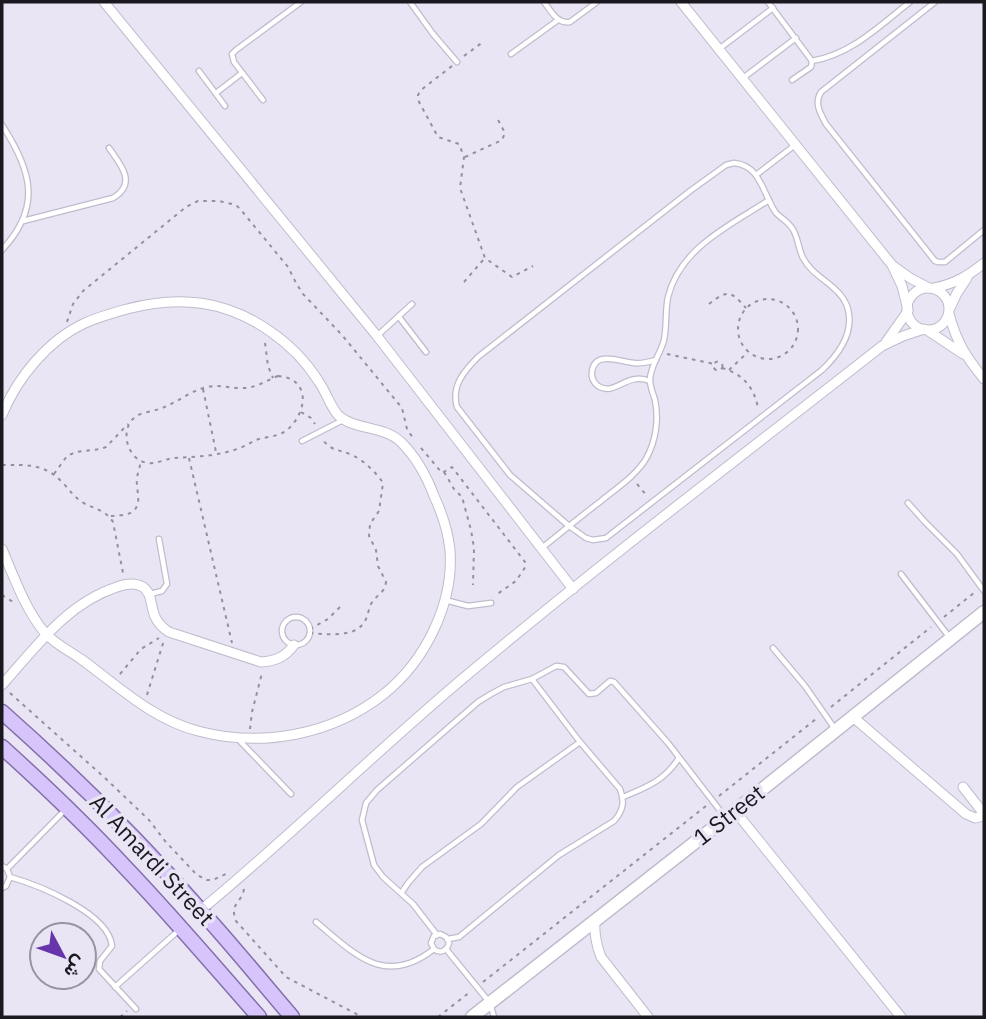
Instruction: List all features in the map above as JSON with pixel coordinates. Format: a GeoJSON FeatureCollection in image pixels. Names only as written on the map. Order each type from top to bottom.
{"type":"FeatureCollection","features":[{"type":"Feature","properties":{"kind":"main road","name":"Al Amardi Street"},"geometry":{"type":"LineString","coordinates":[[2,712],[121,825],[201,910],[292,1017]]}},
{"type":"Feature","properties":{"kind":"main road","name":"Al Amardi Street"},"geometry":{"type":"LineString","coordinates":[[2,747],[125,867],[259,1017]]}},
{"type":"Feature","properties":{"kind":"street"},"geometry":{"type":"LineString","coordinates":[[104,2],[377,336],[573,589]]}},
{"type":"Feature","properties":{"kind":"street"},"geometry":{"type":"LineString","coordinates":[[681,2],[892,265],[902,286],[911,321],[965,355]]}},
{"type":"Feature","properties":{"kind":"street"},"geometry":{"type":"LineString","coordinates":[[882,346],[919,290],[951,284],[968,276],[984,263]]}},
{"type":"Feature","properties":{"kind":"street"},"geometry":{"type":"LineString","coordinates":[[892,265],[910,278],[942,293],[965,355],[984,379]]}},
{"type":"Feature","properties":{"kind":"street"},"geometry":{"type":"LineString","coordinates":[[201,910],[415,719],[573,589],[882,346],[902,336],[943,324],[968,276]]}},
{"type":"Feature","properties":{"kind":"street"},"geometry":{"type":"LineString","coordinates":[[2,415],[22,378],[41,356],[63,336],[83,324],[109,314],[164,302],[192,302],[245,316],[284,341],[309,368],[335,411],[344,419],[389,433],[401,442],[430,486],[446,526],[450,576],[445,600],[425,648],[392,688],[349,717],[313,731],[275,738],[249,738],[198,731],[170,721],[144,706],[47,635],[30,611],[2,549]]}},
{"type":"Feature","properties":{"kind":"street"},"geometry":{"type":"LineString","coordinates":[[2,685],[47,635],[82,604],[122,585],[136,584],[146,590],[156,620],[169,632],[251,660],[265,662],[280,659],[294,645]]}},
{"type":"Feature","properties":{"kind":"street","name":"1 Street"},"geometry":{"type":"LineString","coordinates":[[472,1017],[984,612]]}},
{"type":"Feature","properties":{"kind":"street"},"geometry":{"type":"LineString","coordinates":[[853,717],[966,814],[975,818],[984,815],[963,788]]}},
{"type":"Feature","properties":{"kind":"street"},"geometry":{"type":"LineString","coordinates":[[730,814],[901,1017]]}},
{"type":"Feature","properties":{"kind":"street"},"geometry":{"type":"LineString","coordinates":[[595,920],[594,933],[601,957],[648,1017]]}},
{"type":"Feature","properties":{"kind":"lane"},"geometry":{"type":"LineString","coordinates":[[263,100],[232,60],[233,52],[301,2]]}},
{"type":"Feature","properties":{"kind":"lane"},"geometry":{"type":"LineString","coordinates":[[411,2],[457,62]]}},
{"type":"Feature","properties":{"kind":"lane"},"geometry":{"type":"LineString","coordinates":[[544,2],[558,20],[566,23],[597,2]]}},
{"type":"Feature","properties":{"kind":"lane"},"geometry":{"type":"LineString","coordinates":[[768,2],[813,61]]}},
{"type":"Feature","properties":{"kind":"lane"},"geometry":{"type":"LineString","coordinates":[[813,61],[852,47],[910,2]]}},
{"type":"Feature","properties":{"kind":"lane"},"geometry":{"type":"LineString","coordinates":[[934,2],[821,92],[817,101],[818,107],[826,124],[935,261],[945,262],[984,230]]}},
{"type":"Feature","properties":{"kind":"lane"},"geometry":{"type":"LineString","coordinates":[[719,49],[773,8]]}},
{"type":"Feature","properties":{"kind":"lane"},"geometry":{"type":"LineString","coordinates":[[511,54],[558,20]]}},
{"type":"Feature","properties":{"kind":"lane"},"geometry":{"type":"LineString","coordinates":[[743,78],[796,38]]}},
{"type":"Feature","properties":{"kind":"lane"},"geometry":{"type":"LineString","coordinates":[[792,80],[811,67],[813,61]]}},
{"type":"Feature","properties":{"kind":"lane"},"geometry":{"type":"LineString","coordinates":[[199,71],[225,106]]}},
{"type":"Feature","properties":{"kind":"lane"},"geometry":{"type":"LineString","coordinates":[[216,93],[242,73]]}},
{"type":"Feature","properties":{"kind":"lane"},"geometry":{"type":"LineString","coordinates":[[2,125],[25,169],[29,186],[23,221],[2,250]]}},
{"type":"Feature","properties":{"kind":"lane"},"geometry":{"type":"LineString","coordinates":[[756,175],[796,145]]}},
{"type":"Feature","properties":{"kind":"lane"},"geometry":{"type":"LineString","coordinates":[[23,221],[113,198],[119,194],[126,176],[109,148]]}},
{"type":"Feature","properties":{"kind":"lane"},"geometry":{"type":"LineString","coordinates":[[743,163],[751,168],[768,200],[793,229],[808,266],[843,298],[848,310],[849,324],[840,350],[832,361],[606,538],[586,538],[510,475],[457,407],[455,390],[458,383],[478,357],[726,165],[743,163]]}},
{"type":"Feature","properties":{"kind":"lane"},"geometry":{"type":"LineString","coordinates":[[542,548],[631,476],[645,460],[652,447],[655,432],[656,404],[650,381],[651,372],[666,329],[668,298],[675,279],[697,248],[768,200]]}},
{"type":"Feature","properties":{"kind":"lane"},"geometry":{"type":"LineString","coordinates":[[377,336],[412,304]]}},
{"type":"Feature","properties":{"kind":"lane"},"geometry":{"type":"LineString","coordinates":[[399,316],[426,352]]}},
{"type":"Feature","properties":{"kind":"lane"},"geometry":{"type":"LineString","coordinates":[[650,381],[634,378],[617,387],[604,388],[593,381],[592,368],[596,362],[608,358],[640,363],[657,360]]}},
{"type":"Feature","properties":{"kind":"lane"},"geometry":{"type":"LineString","coordinates":[[302,441],[344,419]]}},
{"type":"Feature","properties":{"kind":"lane"},"geometry":{"type":"LineString","coordinates":[[908,503],[957,554],[984,591]]}},
{"type":"Feature","properties":{"kind":"lane"},"geometry":{"type":"LineString","coordinates":[[149,595],[162,591],[167,584],[159,539]]}},
{"type":"Feature","properties":{"kind":"lane"},"geometry":{"type":"LineString","coordinates":[[901,574],[951,638]]}},
{"type":"Feature","properties":{"kind":"lane"},"geometry":{"type":"LineString","coordinates":[[445,600],[468,606],[491,603]]}},
{"type":"Feature","properties":{"kind":"lane"},"geometry":{"type":"LineString","coordinates":[[295,617],[303,619],[310,631],[306,641],[294,645],[287,642],[282,635],[282,626],[295,617]]}},
{"type":"Feature","properties":{"kind":"lane"},"geometry":{"type":"LineString","coordinates":[[773,648],[812,695],[836,730]]}},
{"type":"Feature","properties":{"kind":"lane"},"geometry":{"type":"LineString","coordinates":[[531,679],[620,789],[623,797],[620,815],[559,855],[459,937],[448,939],[437,934],[414,904],[383,877],[374,865],[362,820],[366,803],[377,790],[478,702],[504,687],[531,679],[560,665],[589,694],[596,693],[610,681],[614,681],[730,814]]}},
{"type":"Feature","properties":{"kind":"lane"},"geometry":{"type":"LineString","coordinates":[[237,737],[291,794]]}},
{"type":"Feature","properties":{"kind":"lane"},"geometry":{"type":"LineString","coordinates":[[402,892],[422,867],[481,824],[517,787],[580,742]]}},
{"type":"Feature","properties":{"kind":"lane"},"geometry":{"type":"LineString","coordinates":[[623,797],[664,777],[679,758]]}},
{"type":"Feature","properties":{"kind":"lane"},"geometry":{"type":"LineString","coordinates":[[67,808],[4,867],[10,877],[60,897],[102,926],[112,944],[100,961],[99,969],[136,1009]]}},
{"type":"Feature","properties":{"kind":"lane"},"geometry":{"type":"LineString","coordinates":[[2,888],[10,877]]}},
{"type":"Feature","properties":{"kind":"lane"},"geometry":{"type":"LineString","coordinates":[[316,922],[356,956],[376,965],[399,967],[412,963],[433,949]]}},
{"type":"Feature","properties":{"kind":"lane"},"geometry":{"type":"LineString","coordinates":[[115,987],[181,928]]}},
{"type":"Feature","properties":{"kind":"lane"},"geometry":{"type":"LineString","coordinates":[[437,934],[432,939],[433,949],[440,952],[446,949],[448,939]]}},
{"type":"Feature","properties":{"kind":"lane"},"geometry":{"type":"LineString","coordinates":[[446,949],[490,1003],[494,1017]]}},
{"type":"Feature","properties":{"kind":"path"},"geometry":{"type":"LineString","coordinates":[[483,42],[421,90],[418,100],[438,137],[459,144],[464,157],[460,188],[485,258],[512,277],[533,266]]}},
{"type":"Feature","properties":{"kind":"path"},"geometry":{"type":"LineString","coordinates":[[464,157],[502,140],[505,133],[497,118]]}},
{"type":"Feature","properties":{"kind":"path"},"geometry":{"type":"LineString","coordinates":[[464,282],[485,258]]}},
{"type":"Feature","properties":{"kind":"path"},"geometry":{"type":"LineString","coordinates":[[709,304],[729,293],[746,308]]}},
{"type":"Feature","properties":{"kind":"path"},"geometry":{"type":"LineString","coordinates":[[765,299],[779,301],[791,309],[798,328],[792,348],[780,357],[767,360],[748,352],[738,334],[739,320],[746,308],[765,299]]}},
{"type":"Feature","properties":{"kind":"path"},"geometry":{"type":"LineString","coordinates":[[264,328],[268,366],[273,378]]}},
{"type":"Feature","properties":{"kind":"path"},"geometry":{"type":"LineString","coordinates":[[660,352],[714,364],[718,361],[723,366],[722,369]]}},
{"type":"Feature","properties":{"kind":"path"},"geometry":{"type":"LineString","coordinates":[[729,370],[748,352]]}},
{"type":"Feature","properties":{"kind":"path"},"geometry":{"type":"LineString","coordinates":[[714,364],[715,369],[729,370],[749,384],[755,395],[758,419]]}},
{"type":"Feature","properties":{"kind":"path"},"geometry":{"type":"LineString","coordinates":[[54,474],[67,456],[107,447],[129,423],[138,415],[166,407],[203,388],[220,385],[254,387],[278,376],[288,377],[297,383],[302,391],[300,411],[288,429],[234,450],[216,454],[174,458],[156,463],[141,462],[135,458],[128,446],[129,423]]}},
{"type":"Feature","properties":{"kind":"path"},"geometry":{"type":"LineString","coordinates":[[203,388],[216,454]]}},
{"type":"Feature","properties":{"kind":"path"},"geometry":{"type":"LineString","coordinates":[[300,411],[311,418],[327,446],[356,457],[383,483],[379,510],[370,524],[369,537],[386,582],[383,592],[373,601],[365,621],[358,629],[334,634],[310,631]]}},
{"type":"Feature","properties":{"kind":"path"},"geometry":{"type":"LineString","coordinates":[[189,458],[235,654]]}},
{"type":"Feature","properties":{"kind":"path"},"geometry":{"type":"LineString","coordinates":[[110,516],[128,514],[135,510],[138,503],[136,484],[141,462]]}},
{"type":"Feature","properties":{"kind":"path"},"geometry":{"type":"LineString","coordinates":[[2,466],[44,468],[54,474],[77,498],[110,516],[122,564],[122,585]]}},
{"type":"Feature","properties":{"kind":"path"},"geometry":{"type":"LineString","coordinates":[[444,471],[462,497],[468,517],[474,541],[473,585]]}},
{"type":"Feature","properties":{"kind":"path"},"geometry":{"type":"LineString","coordinates":[[631,476],[652,502]]}},
{"type":"Feature","properties":{"kind":"path"},"geometry":{"type":"LineString","coordinates":[[310,631],[328,619],[341,605]]}},
{"type":"Feature","properties":{"kind":"path"},"geometry":{"type":"LineString","coordinates":[[113,684],[141,649],[166,634],[144,706]]}},
{"type":"Feature","properties":{"kind":"path"},"geometry":{"type":"LineString","coordinates":[[249,738],[252,712],[265,662]]}},
{"type":"Feature","properties":{"kind":"path"},"geometry":{"type":"LineString","coordinates":[[11,694],[149,820],[165,841],[202,879],[213,880],[227,873],[237,880],[244,892],[233,910],[236,920],[280,972],[292,981],[362,1017]]}}]}
